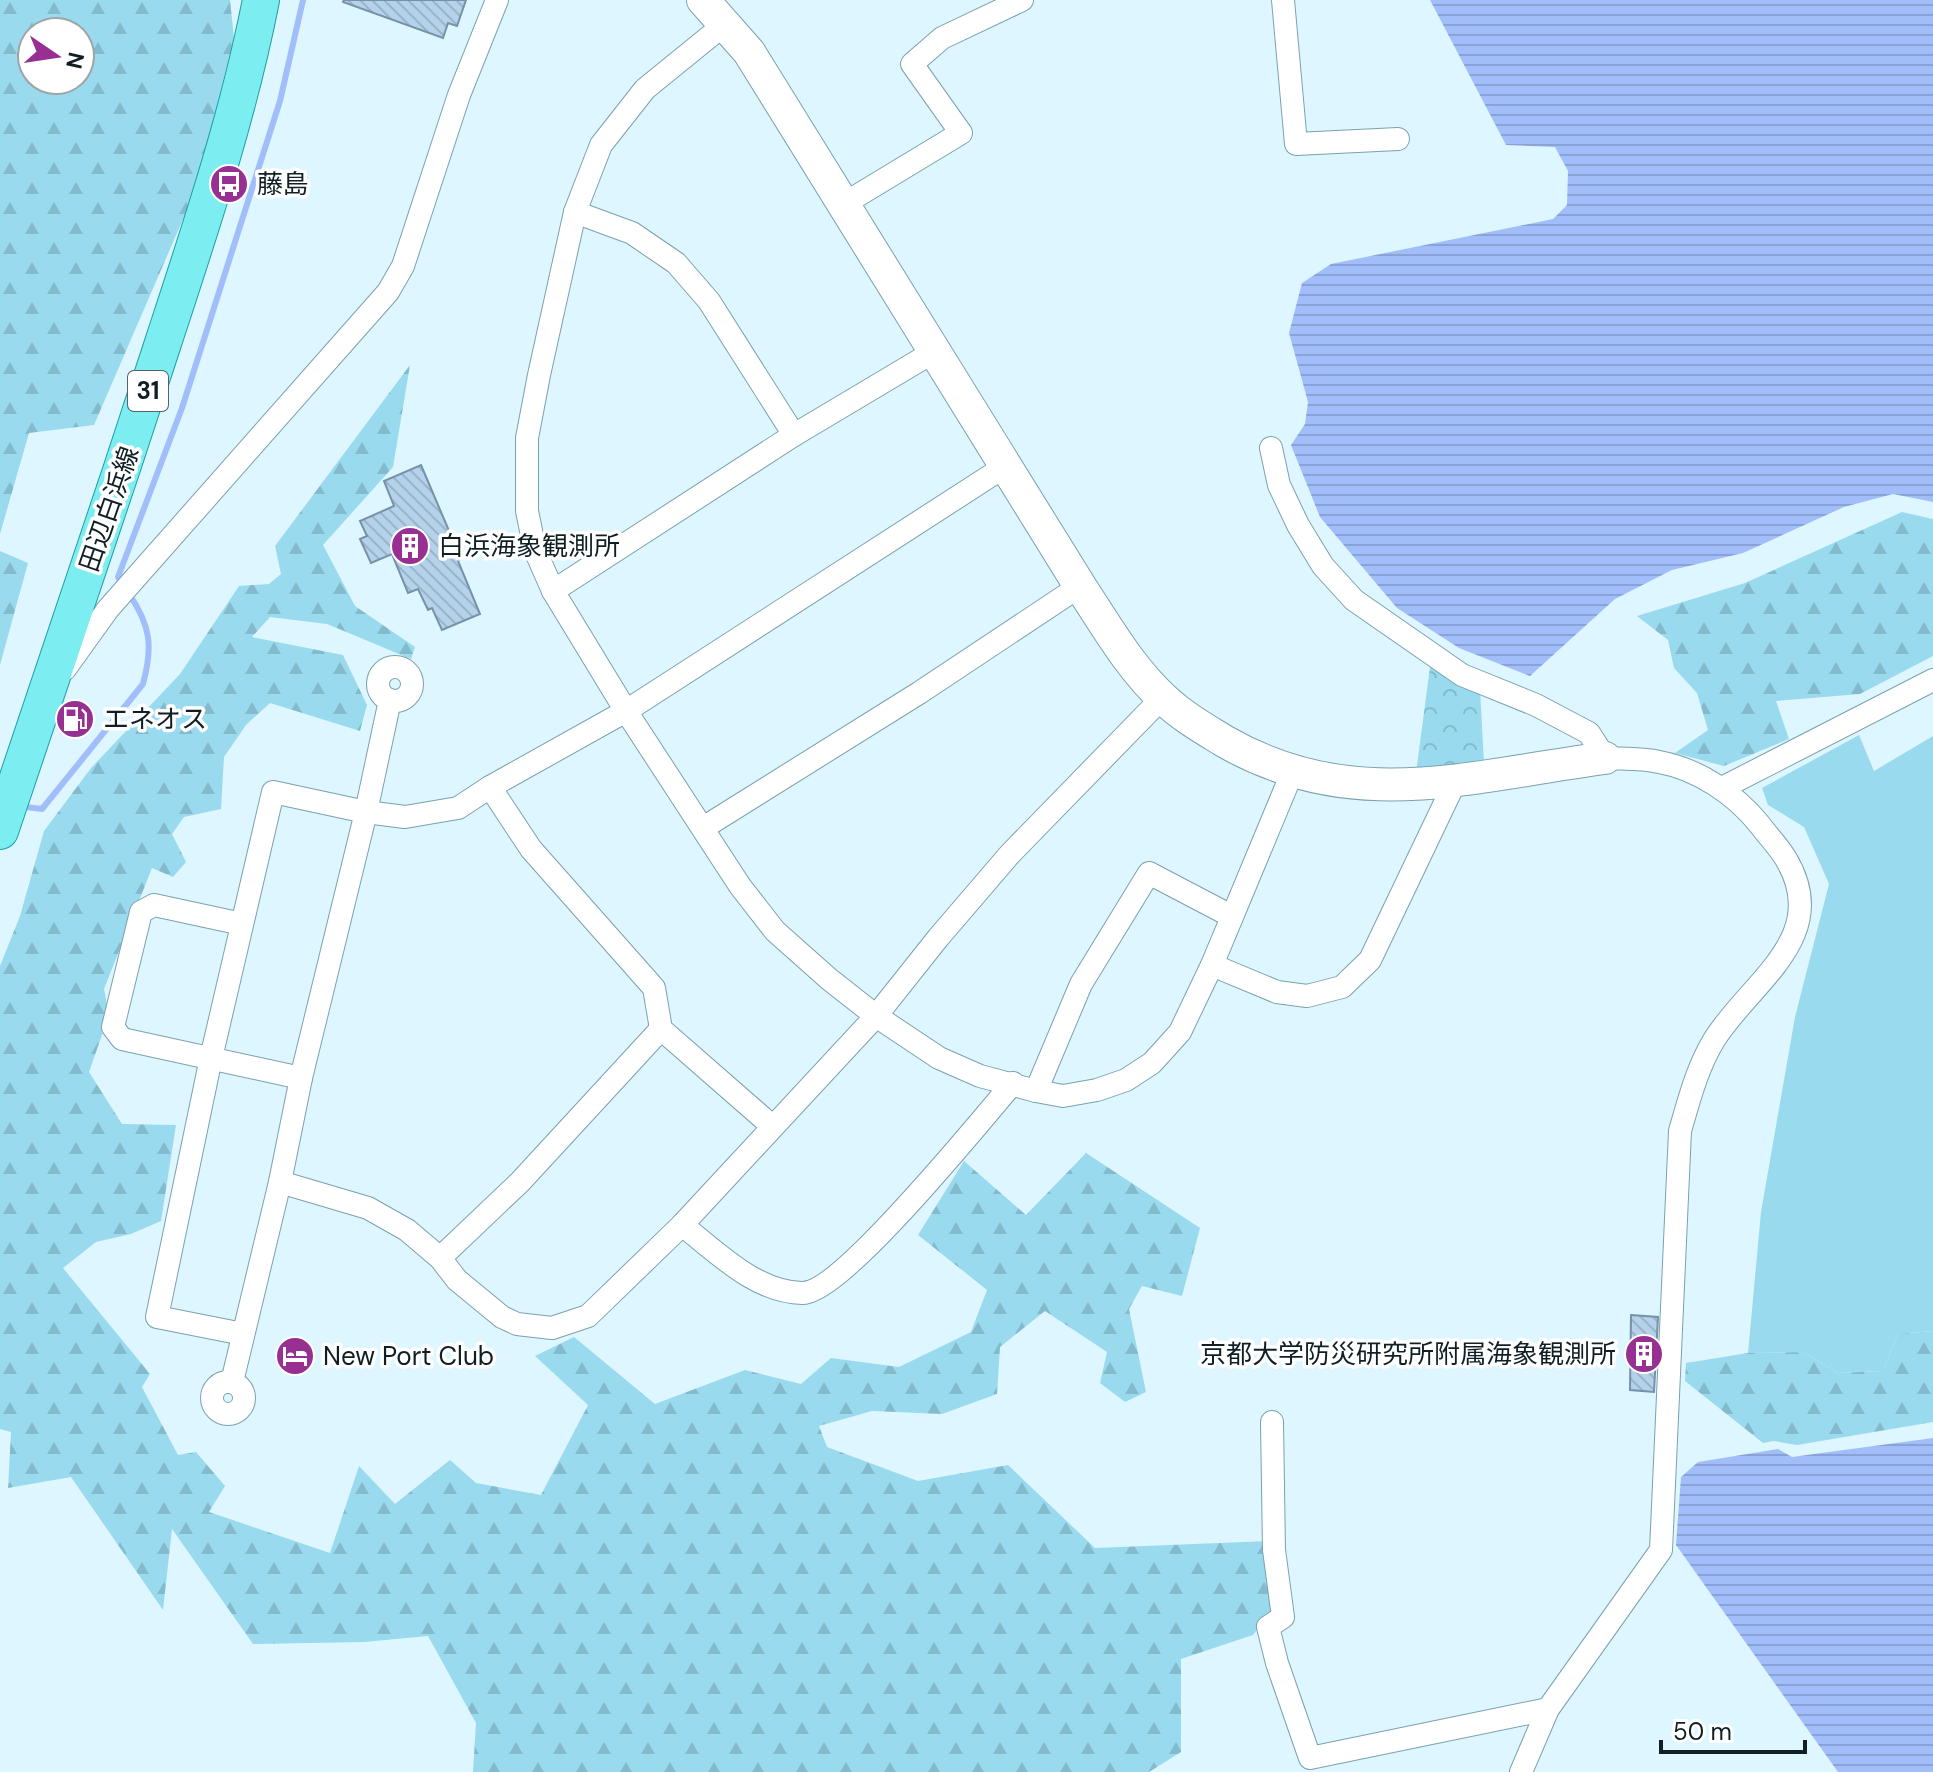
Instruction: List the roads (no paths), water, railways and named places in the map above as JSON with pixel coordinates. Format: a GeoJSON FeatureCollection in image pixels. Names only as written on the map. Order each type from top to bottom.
{"type":"FeatureCollection","features":[{"type":"Feature","properties":{"kind":"main road","name":"田辺白浜線"},"geometry":{"type":"LineString","coordinates":[[0,831],[9,775],[46,695],[216,178],[261,0]]}},
{"type":"Feature","properties":{"kind":"street"},"geometry":{"type":"LineString","coordinates":[[46,695],[108,609],[388,292],[403,266],[459,95],[497,0]]}},
{"type":"Feature","properties":{"kind":"street"},"geometry":{"type":"LineString","coordinates":[[703,0],[749,52],[1080,586],[1122,650],[1162,698],[1199,726],[1247,754],[1292,773],[1349,783],[1396,787],[1455,782],[1605,758],[1657,761],[1679,767],[1722,788],[1755,820],[1786,859],[1800,893],[1800,918],[1791,944],[1714,1040],[1692,1088],[1680,1131],[1661,1550],[1548,1709],[1521,1772]]}},
{"type":"Feature","properties":{"kind":"street"},"geometry":{"type":"LineString","coordinates":[[842,205],[961,133],[912,64],[942,38],[1022,0]]}},
{"type":"Feature","properties":{"kind":"street"},"geometry":{"type":"LineString","coordinates":[[1283,0],[1296,144],[1398,139]]}},
{"type":"Feature","properties":{"kind":"street"},"geometry":{"type":"LineString","coordinates":[[725,24],[645,89],[601,145],[575,212],[527,438],[527,511],[535,550],[553,591],[626,711],[740,886],[775,931],[876,1016],[939,1058],[980,1076],[1036,1091],[1063,1096],[1097,1090],[1126,1080],[1152,1063],[1180,1032],[1212,965],[1292,773]]}},
{"type":"Feature","properties":{"kind":"street"},"geometry":{"type":"LineString","coordinates":[[575,212],[632,233],[676,263],[709,301],[794,435]]}},
{"type":"Feature","properties":{"kind":"street"},"geometry":{"type":"LineString","coordinates":[[553,591],[794,435],[935,351]]}},
{"type":"Feature","properties":{"kind":"street"},"geometry":{"type":"LineString","coordinates":[[1271,448],[1279,485],[1298,525],[1323,566],[1354,600],[1462,675],[1536,705],[1589,733],[1605,758]]}},
{"type":"Feature","properties":{"kind":"street"},"geometry":{"type":"LineString","coordinates":[[243,1334],[157,1317],[211,1058],[273,792],[405,817],[458,808],[626,711],[1004,467]]}},
{"type":"Feature","properties":{"kind":"street"},"geometry":{"type":"LineString","coordinates":[[703,828],[919,693],[1080,586]]}},
{"type":"Feature","properties":{"kind":"street"},"geometry":{"type":"LineString","coordinates":[[1722,788],[1933,680]]}},
{"type":"Feature","properties":{"kind":"street"},"geometry":{"type":"LineString","coordinates":[[280,1182],[368,1208],[407,1230],[440,1258],[457,1280],[502,1317],[517,1324],[552,1328],[588,1316],[682,1225],[876,1016],[1010,854],[1162,698]]}},
{"type":"Feature","properties":{"kind":"street"},"geometry":{"type":"LineString","coordinates":[[232,1382],[390,700]]}},
{"type":"Feature","properties":{"kind":"street"},"geometry":{"type":"LineString","coordinates":[[1212,965],[1277,992],[1307,996],[1342,987],[1370,960],[1455,782]]}},
{"type":"Feature","properties":{"kind":"street"},"geometry":{"type":"LineString","coordinates":[[490,787],[531,849],[654,988],[661,1029],[772,1126]]}},
{"type":"Feature","properties":{"kind":"street"},"geometry":{"type":"LineString","coordinates":[[1036,1091],[1081,984],[1149,873],[1231,916]]}},
{"type":"Feature","properties":{"kind":"street"},"geometry":{"type":"LineString","coordinates":[[242,924],[154,905],[141,912],[113,1027],[122,1039],[301,1078]]}},
{"type":"Feature","properties":{"kind":"street"},"geometry":{"type":"LineString","coordinates":[[440,1258],[520,1182],[661,1029]]}},
{"type":"Feature","properties":{"kind":"street"},"geometry":{"type":"LineString","coordinates":[[682,1225],[757,1283],[803,1293],[819,1289],[851,1264],[1013,1083]]}},
{"type":"Feature","properties":{"kind":"street"},"geometry":{"type":"LineString","coordinates":[[1272,1422],[1274,1550],[1283,1617],[1268,1627],[1277,1663],[1310,1758],[1548,1709]]}},
{"type":"Feature","properties":{"kind":"waterway"},"geometry":{"type":"LineString","coordinates":[[123,584],[118,577],[182,408],[280,101],[303,0]]}},
{"type":"Feature","properties":{"kind":"waterway"},"geometry":{"type":"LineString","coordinates":[[26,807],[42,809],[143,684],[148,637],[142,616],[129,594]]}},
{"type":"Feature","properties":{"kind":"place","name":"藤島"},"geometry":{"type":"Point","coordinates":[229,184]}},
{"type":"Feature","properties":{"kind":"place","name":"白浜海象観測所"},"geometry":{"type":"Point","coordinates":[410,546]}},
{"type":"Feature","properties":{"kind":"place","name":"エネオス"},"geometry":{"type":"Point","coordinates":[75,719]}},
{"type":"Feature","properties":{"kind":"place","name":"京都大学防災研究所附属海象観測所"},"geometry":{"type":"Point","coordinates":[1644,1354]}},
{"type":"Feature","properties":{"kind":"place","name":"New Port Club"},"geometry":{"type":"Point","coordinates":[295,1356]}}]}
